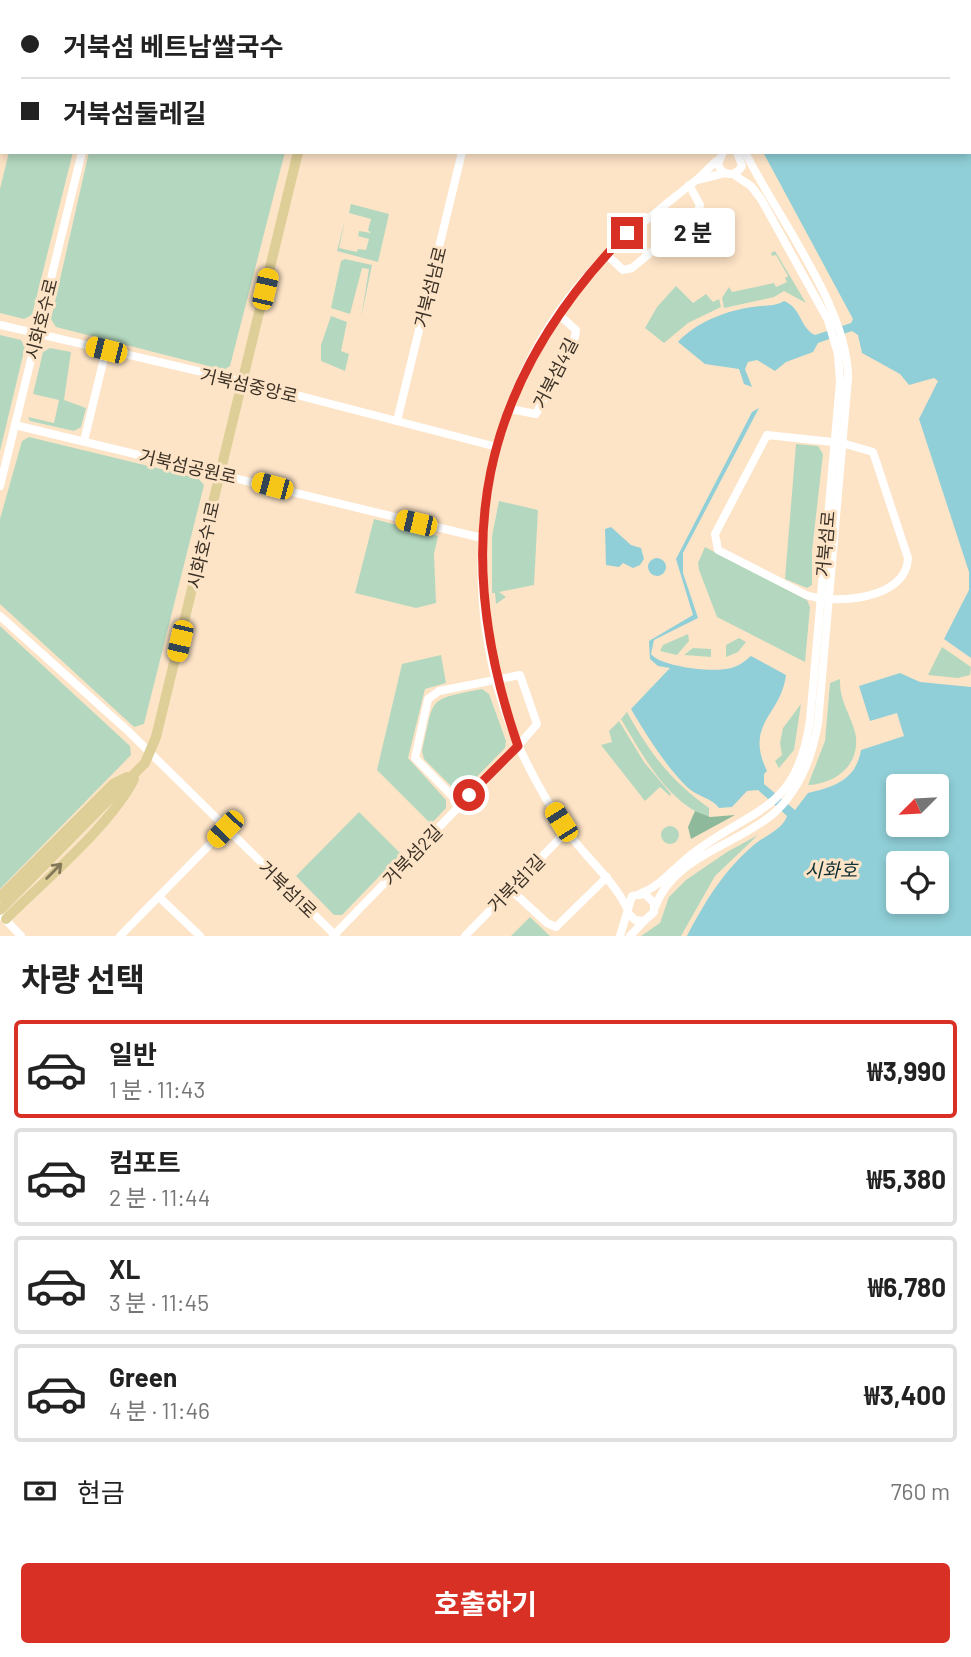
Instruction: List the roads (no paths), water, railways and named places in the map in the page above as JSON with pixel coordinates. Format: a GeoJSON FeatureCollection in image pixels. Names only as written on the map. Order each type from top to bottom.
{"type":"FeatureCollection","features":[{"type":"Feature","properties":{"kind":"main road","name":"시화호수1로"},"geometry":{"type":"LineString","coordinates":[[2,914],[20,890],[138,771],[149,755],[165,705],[298,154]]}},
{"type":"Feature","properties":{"kind":"main road"},"geometry":{"type":"LineString","coordinates":[[0,897],[113,784],[138,771]]}},
{"type":"Feature","properties":{"kind":"main road"},"geometry":{"type":"LineString","coordinates":[[2,914],[125,797],[138,771]]}},
{"type":"Feature","properties":{"kind":"street","name":"시화호수로"},"geometry":{"type":"LineString","coordinates":[[0,486],[82,154]]}},
{"type":"Feature","properties":{"kind":"street","name":"거북섬남로"},"geometry":{"type":"LineString","coordinates":[[397,421],[462,154]]}},
{"type":"Feature","properties":{"kind":"street"},"geometry":{"type":"LineString","coordinates":[[719,154],[719,167],[725,175],[742,180],[761,199],[832,318]]}},
{"type":"Feature","properties":{"kind":"street"},"geometry":{"type":"LineString","coordinates":[[644,921],[635,919],[616,886],[566,831],[518,746],[496,680],[483,593],[482,537],[497,447],[532,358],[558,314],[607,255],[647,217],[697,180],[719,154]]}},
{"type":"Feature","properties":{"kind":"street"},"geometry":{"type":"LineString","coordinates":[[741,154],[751,166],[832,318]]}},
{"type":"Feature","properties":{"kind":"street"},"geometry":{"type":"LineString","coordinates":[[697,180],[725,175],[742,166],[741,154]]}},
{"type":"Feature","properties":{"kind":"street"},"geometry":{"type":"LineString","coordinates":[[725,175],[742,180]]}},
{"type":"Feature","properties":{"kind":"street"},"geometry":{"type":"LineString","coordinates":[[607,255],[623,270],[632,268],[697,214],[699,205],[689,185]]}},
{"type":"Feature","properties":{"kind":"street","name":"거북섬4길"},"geometry":{"type":"LineString","coordinates":[[510,409],[536,414],[575,338],[576,330],[558,314]]}},
{"type":"Feature","properties":{"kind":"street","name":"거북섬로"},"geometry":{"type":"LineString","coordinates":[[638,893],[664,878],[704,845],[769,811],[786,793],[796,771],[807,737],[848,368],[832,318]]}},
{"type":"Feature","properties":{"kind":"street","name":"거북섬중앙로"},"geometry":{"type":"LineString","coordinates":[[0,325],[497,447]]}},
{"type":"Feature","properties":{"kind":"street"},"geometry":{"type":"LineString","coordinates":[[84,441],[106,350]]}},
{"type":"Feature","properties":{"kind":"street","name":"거북섬공원로"},"geometry":{"type":"LineString","coordinates":[[15,425],[482,537]]}},
{"type":"Feature","properties":{"kind":"street"},"geometry":{"type":"LineString","coordinates":[[767,435],[838,442],[869,449],[876,456],[908,565],[902,580],[891,587],[839,601],[824,600],[806,596],[718,550],[714,540],[767,435]]}},
{"type":"Feature","properties":{"kind":"street","name":"거북섬1로"},"geometry":{"type":"LineString","coordinates":[[0,616],[127,730],[149,755],[335,936]]}},
{"type":"Feature","properties":{"kind":"street","name":"거북섬2길"},"geometry":{"type":"LineString","coordinates":[[335,936],[537,724],[537,717],[522,677],[516,675],[496,680]]}},
{"type":"Feature","properties":{"kind":"street"},"geometry":{"type":"LineString","coordinates":[[460,804],[415,758],[428,699],[439,691],[496,680]]}},
{"type":"Feature","properties":{"kind":"street"},"geometry":{"type":"LineString","coordinates":[[630,936],[652,916],[664,889],[687,868],[769,811]]}},
{"type":"Feature","properties":{"kind":"street"},"geometry":{"type":"LineString","coordinates":[[120,936],[225,829]]}},
{"type":"Feature","properties":{"kind":"street","name":"거북섬1길"},"geometry":{"type":"LineString","coordinates":[[465,936],[566,831]]}},
{"type":"Feature","properties":{"kind":"street"},"geometry":{"type":"LineString","coordinates":[[510,889],[547,923],[556,927],[607,877]]}},
{"type":"Feature","properties":{"kind":"street"},"geometry":{"type":"LineString","coordinates":[[616,886],[652,899],[655,907]]}},
{"type":"Feature","properties":{"kind":"street"},"geometry":{"type":"LineString","coordinates":[[620,936],[629,900],[638,893]]}},
{"type":"Feature","properties":{"kind":"street"},"geometry":{"type":"LineString","coordinates":[[159,897],[200,936]]}},
{"type":"Feature","properties":{"kind":"street"},"geometry":{"type":"LineString","coordinates":[[2,914],[21,936]]}},
{"type":"Feature","properties":{"kind":"water"},"geometry":{"type":"Polygon","coordinates":[[[764,154],[971,154],[971,658],[944,639],[969,590],[969,572],[919,419],[938,381],[934,378],[909,385],[900,374],[862,353],[858,335],[852,331],[818,343],[813,352],[786,362],[775,371],[757,360],[748,362],[745,369],[752,387],[744,384],[739,369],[705,364],[678,342],[702,323],[722,315],[784,301],[794,308],[806,327],[815,335],[851,323],[853,319],[764,154]]]}},
{"type":"Feature","properties":{"kind":"water","name":"시화호"},"geometry":{"type":"Polygon","coordinates":[[[759,408],[683,553],[683,573],[698,618],[654,640],[651,654],[657,659],[676,665],[713,670],[734,667],[751,656],[786,675],[778,701],[762,730],[760,742],[767,771],[764,774],[764,784],[795,810],[808,793],[835,785],[849,775],[861,750],[904,736],[897,713],[870,721],[859,686],[900,673],[920,682],[971,687],[971,936],[687,936],[725,875],[755,844],[782,825],[787,816],[758,790],[747,791],[732,807],[719,808],[691,790],[663,759],[631,709],[670,668],[658,666],[650,659],[649,641],[693,615],[676,559],[752,412],[759,408]]]}},
{"type":"Feature","properties":{"kind":"water"},"geometry":{"type":"Polygon","coordinates":[[[611,527],[631,545],[641,548],[644,559],[640,565],[633,568],[623,563],[619,567],[606,565],[605,529],[611,527]]]}},
{"type":"Feature","properties":{"kind":"water"},"geometry":{"type":"Polygon","coordinates":[[[657,558],[663,561],[666,567],[663,573],[657,576],[651,573],[648,567],[651,561],[657,558]]]}}]}
